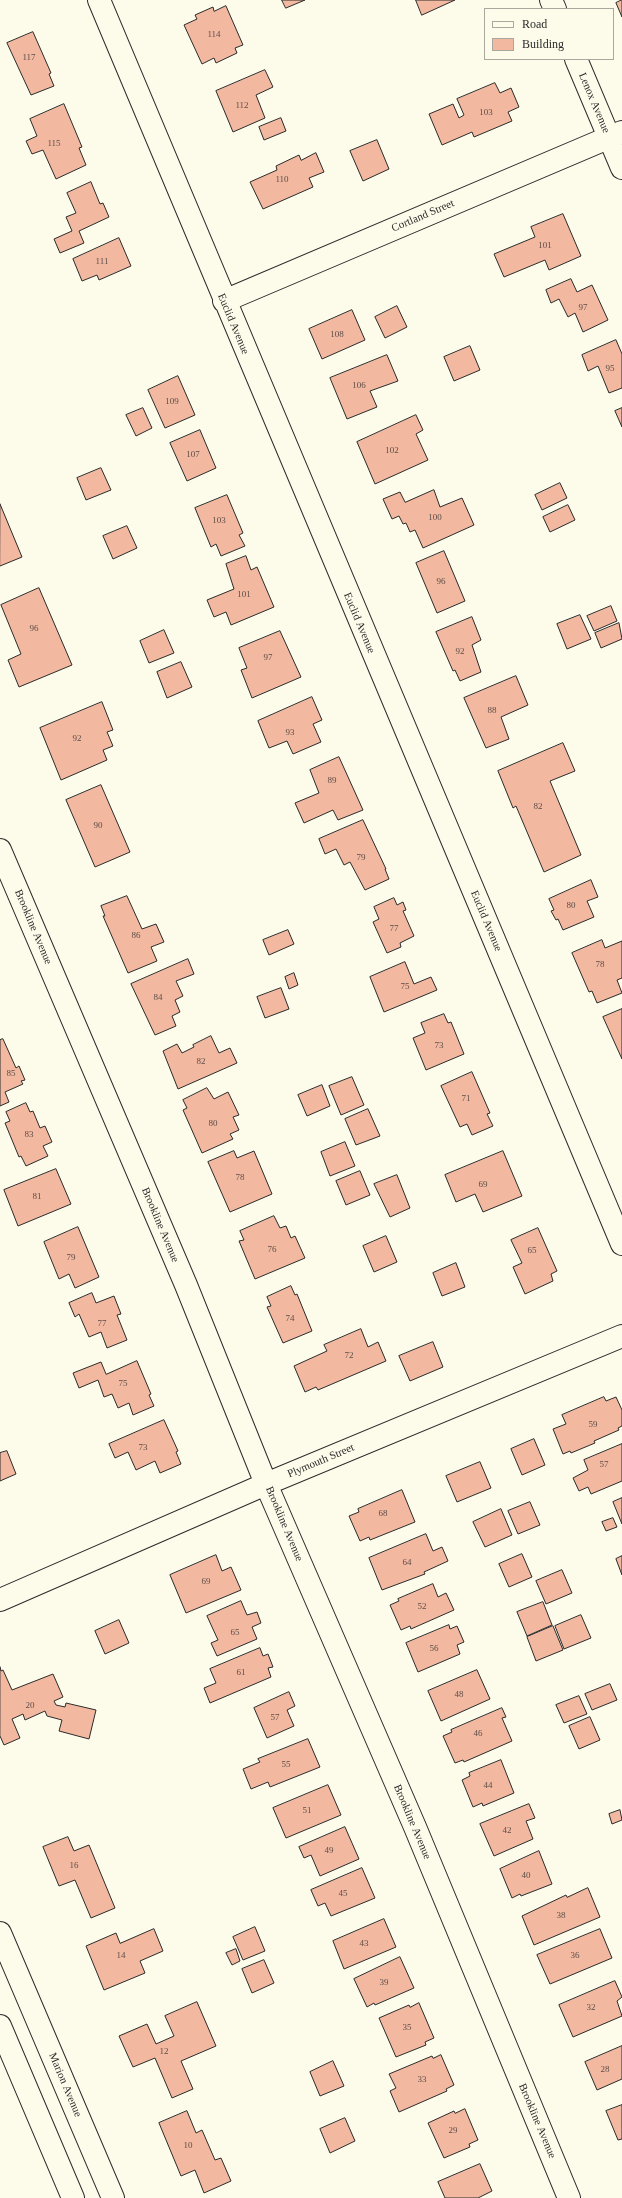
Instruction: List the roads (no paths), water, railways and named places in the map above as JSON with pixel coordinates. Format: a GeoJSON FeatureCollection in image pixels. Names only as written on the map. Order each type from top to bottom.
{"type":"FeatureCollection","features":[{"type":"Feature","properties":{"kind":"street","name":"Euclid Avenue"},"geometry":{"type":"LineString","coordinates":[[99,0],[224,301],[622,1244]]}},
{"type":"Feature","properties":{"kind":"street","name":"Lenox Avenue"},"geometry":{"type":"LineString","coordinates":[[577,60],[615,134],[622,168]]}},
{"type":"Feature","properties":{"kind":"street","name":"Cortland Street"},"geometry":{"type":"LineString","coordinates":[[224,301],[615,134]]}},
{"type":"Feature","properties":{"kind":"street","name":"Brookline Avenue"},"geometry":{"type":"LineString","coordinates":[[0,850],[186,1285],[266,1484],[415,1827],[569,2198]]}},
{"type":"Feature","properties":{"kind":"street","name":"Plymouth Street"},"geometry":{"type":"LineString","coordinates":[[0,1600],[266,1484],[622,1336]]}},
{"type":"Feature","properties":{"kind":"street","name":"Marion Avenue"},"geometry":{"type":"LineString","coordinates":[[0,1933],[8,1975],[113,2198]]}},
{"type":"Feature","properties":{"kind":"street"},"geometry":{"type":"LineString","coordinates":[[0,2026],[73,2198]]}}]}
